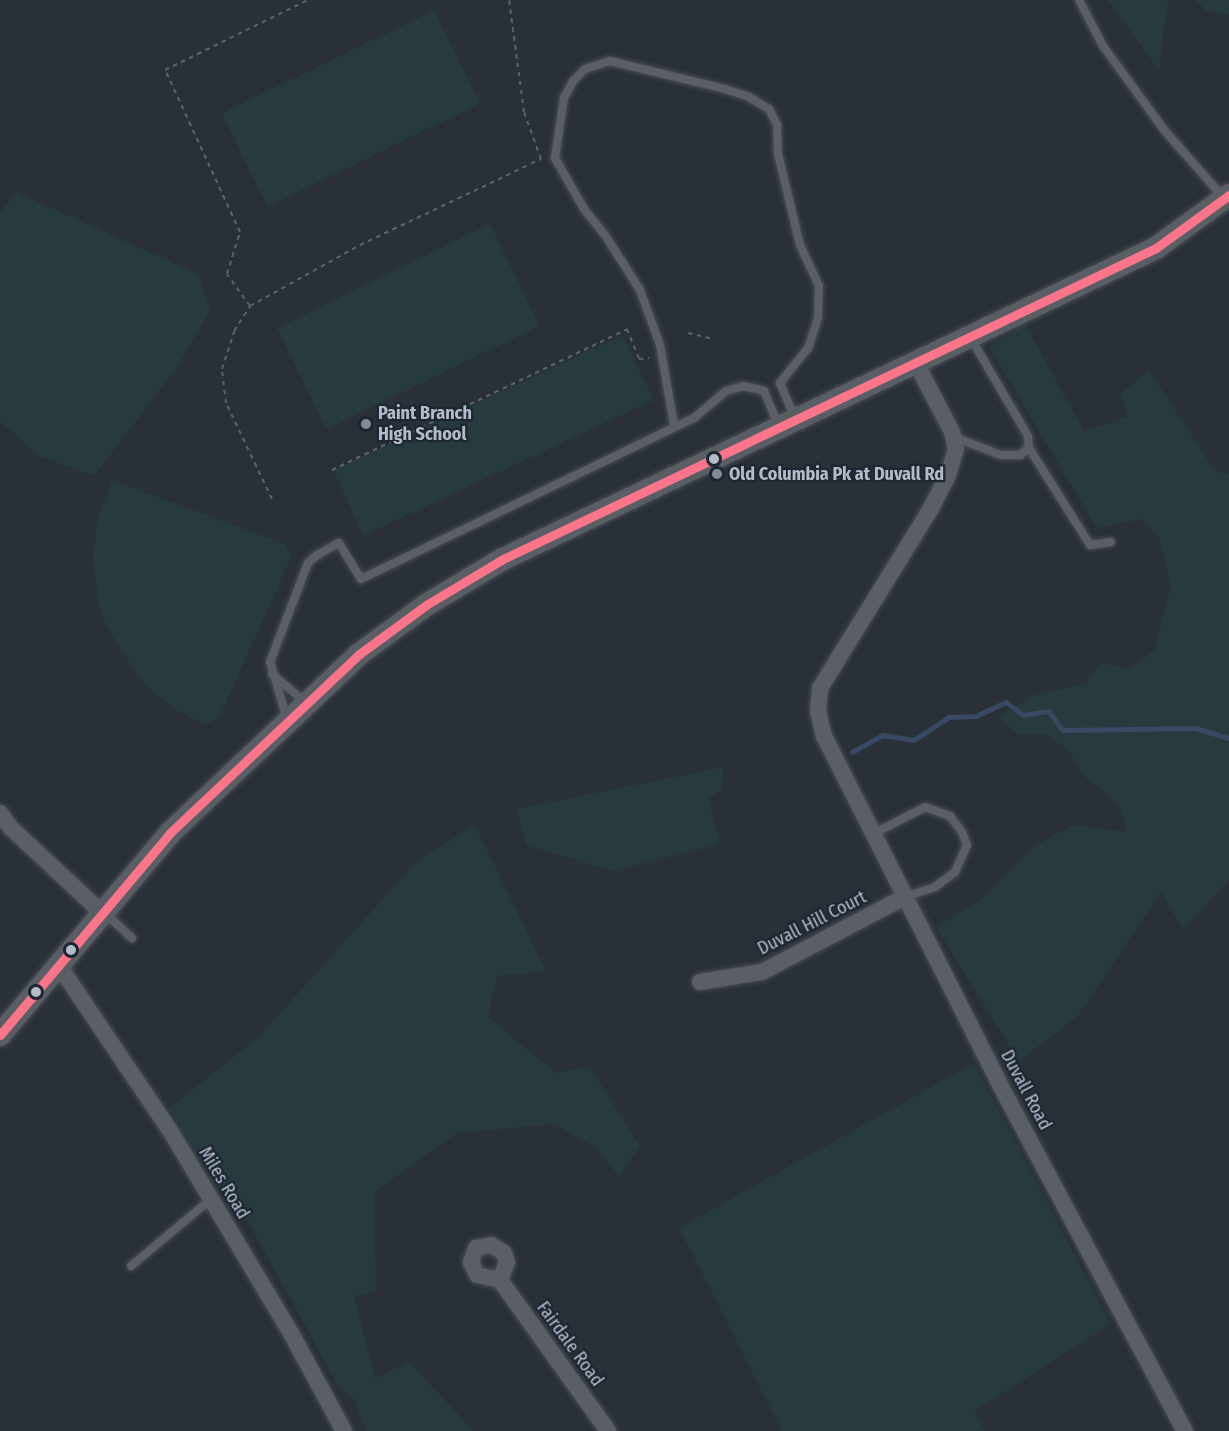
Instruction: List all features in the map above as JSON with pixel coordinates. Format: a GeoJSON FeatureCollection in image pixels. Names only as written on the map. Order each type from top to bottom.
{"type":"FeatureCollection","features":[{"type":"Feature","properties":{"kind":"main road"},"geometry":{"type":"LineString","coordinates":[[0,1035],[102,911],[170,833],[287,719],[389,631],[503,559],[1156,248],[1227,197]]}},
{"type":"Feature","properties":{"kind":"street"},"geometry":{"type":"LineString","coordinates":[[916,363],[953,436]]}},
{"type":"Feature","properties":{"kind":"street","name":"Duvall Road"},"geometry":{"type":"LineString","coordinates":[[953,436],[956,449],[948,475],[930,510],[820,688],[818,711],[838,764],[905,897],[1185,1431]]}},
{"type":"Feature","properties":{"kind":"street"},"geometry":{"type":"LineString","coordinates":[[0,813],[10,828],[102,911]]}},
{"type":"Feature","properties":{"kind":"street","name":"Duvall Hill Court"},"geometry":{"type":"LineString","coordinates":[[700,982],[762,972],[905,897]]}},
{"type":"Feature","properties":{"kind":"street","name":"Miles Road"},"geometry":{"type":"LineString","coordinates":[[58,964],[211,1199],[292,1335],[344,1431]]}},
{"type":"Feature","properties":{"kind":"street","name":"Fairdale Road"},"geometry":{"type":"LineString","coordinates":[[500,1280],[608,1431]]}},
{"type":"Feature","properties":{"kind":"lane"},"geometry":{"type":"LineString","coordinates":[[1079,0],[1103,46],[1165,131],[1227,197]]}},
{"type":"Feature","properties":{"kind":"lane"},"geometry":{"type":"LineString","coordinates":[[674,425],[660,345],[640,290],[605,235],[584,209],[555,158],[564,98],[573,81],[585,69],[610,61],[749,97],[769,109],[777,125],[778,154],[800,245],[819,286],[818,318],[808,348],[780,383],[788,422]]}},
{"type":"Feature","properties":{"kind":"lane"},"geometry":{"type":"LineString","coordinates":[[970,337],[1028,436],[1029,448],[1090,544],[1111,542]]}},
{"type":"Feature","properties":{"kind":"lane"},"geometry":{"type":"LineString","coordinates":[[287,719],[270,662],[308,563],[316,555],[339,543],[361,579],[694,417],[726,391],[743,386],[764,391],[788,422]]}},
{"type":"Feature","properties":{"kind":"lane"},"geometry":{"type":"LineString","coordinates":[[953,436],[1001,455],[1020,455],[1029,448]]}},
{"type":"Feature","properties":{"kind":"lane"},"geometry":{"type":"LineString","coordinates":[[272,674],[306,703]]}},
{"type":"Feature","properties":{"kind":"lane"},"geometry":{"type":"LineString","coordinates":[[873,834],[925,807],[950,816],[962,832],[967,845],[955,872],[935,887],[905,897]]}},
{"type":"Feature","properties":{"kind":"lane"},"geometry":{"type":"LineString","coordinates":[[102,911],[132,938]]}},
{"type":"Feature","properties":{"kind":"lane"},"geometry":{"type":"LineString","coordinates":[[130,1266],[211,1199]]}},
{"type":"Feature","properties":{"kind":"path"},"geometry":{"type":"LineString","coordinates":[[250,306],[227,274],[240,232],[165,70],[308,0]]}},
{"type":"Feature","properties":{"kind":"path"},"geometry":{"type":"LineString","coordinates":[[272,499],[226,403],[222,369],[234,330],[250,306],[360,245],[541,159],[524,112],[509,0]]}},
{"type":"Feature","properties":{"kind":"path"},"geometry":{"type":"LineString","coordinates":[[332,471],[627,329],[639,359],[648,358]]}},
{"type":"Feature","properties":{"kind":"path"},"geometry":{"type":"LineString","coordinates":[[688,333],[710,338]]}},
{"type":"Feature","properties":{"kind":"green space"},"geometry":{"type":"Polygon","coordinates":[[[1108,0],[1168,0],[1159,70],[1108,0]]]}},
{"type":"Feature","properties":{"kind":"green space"},"geometry":{"type":"Polygon","coordinates":[[[1196,0],[1229,0],[1229,15],[1205,10],[1196,0]]]}},
{"type":"Feature","properties":{"kind":"green space"},"geometry":{"type":"Polygon","coordinates":[[[434,10],[480,103],[267,207],[222,113],[434,10]]]}},
{"type":"Feature","properties":{"kind":"green space"},"geometry":{"type":"Polygon","coordinates":[[[16,192],[198,274],[210,311],[177,367],[94,476],[39,456],[0,421],[0,213],[16,192]]]}},
{"type":"Feature","properties":{"kind":"green space"},"geometry":{"type":"Polygon","coordinates":[[[490,224],[540,326],[327,429],[277,328],[490,224]]]}},
{"type":"Feature","properties":{"kind":"green space"},"geometry":{"type":"Polygon","coordinates":[[[1025,324],[1084,431],[1128,417],[1120,394],[1149,370],[1214,470],[1229,475],[1229,880],[1183,930],[1161,892],[1077,1017],[1019,1061],[936,927],[983,898],[1034,846],[1073,825],[1127,832],[1118,803],[1085,777],[1068,750],[1046,734],[1019,734],[998,717],[1035,695],[1086,683],[1100,663],[1129,669],[1154,651],[1171,587],[1159,537],[1142,519],[1097,528],[989,347],[1025,324]]]}},
{"type":"Feature","properties":{"kind":"green space"},"geometry":{"type":"Polygon","coordinates":[[[623,335],[653,400],[363,535],[333,470],[623,335]]]}},
{"type":"Feature","properties":{"kind":"green space"},"geometry":{"type":"Polygon","coordinates":[[[112,480],[285,544],[291,558],[219,718],[204,725],[176,710],[143,683],[107,628],[99,605],[93,557],[98,518],[112,480]]]}},
{"type":"Feature","properties":{"kind":"green space"},"geometry":{"type":"Polygon","coordinates":[[[724,767],[721,790],[708,798],[720,844],[613,871],[526,845],[517,809],[724,767]]]}},
{"type":"Feature","properties":{"kind":"green space"},"geometry":{"type":"Polygon","coordinates":[[[475,825],[546,971],[497,976],[488,1017],[556,1073],[589,1066],[640,1146],[619,1176],[597,1149],[555,1124],[457,1133],[374,1192],[376,1291],[354,1296],[375,1378],[409,1362],[474,1431],[367,1431],[353,1398],[338,1386],[242,1210],[231,1210],[169,1108],[258,1038],[417,861],[475,825]]]}},
{"type":"Feature","properties":{"kind":"green space"},"geometry":{"type":"Polygon","coordinates":[[[974,1063],[1111,1324],[974,1411],[985,1431],[782,1431],[679,1228],[974,1063]]]}},
{"type":"Feature","properties":{"kind":"waterway"},"geometry":{"type":"LineString","coordinates":[[852,752],[883,735],[914,740],[949,717],[976,716],[1006,702],[1023,715],[1049,711],[1063,730],[1196,728],[1229,738]]}},
{"type":"Feature","properties":{"kind":"transit line"},"geometry":{"type":"LineString","coordinates":[[0,1035],[170,833],[358,655],[426,605],[503,559],[1156,248],[1229,195]]}},
{"type":"Feature","properties":{"kind":"place","name":"Paint Branch High School"},"geometry":{"type":"Point","coordinates":[366,424]}},
{"type":"Feature","properties":{"kind":"place","name":"Old Columbia Pk at Duvall Rd"},"geometry":{"type":"Point","coordinates":[717,474]}}]}
